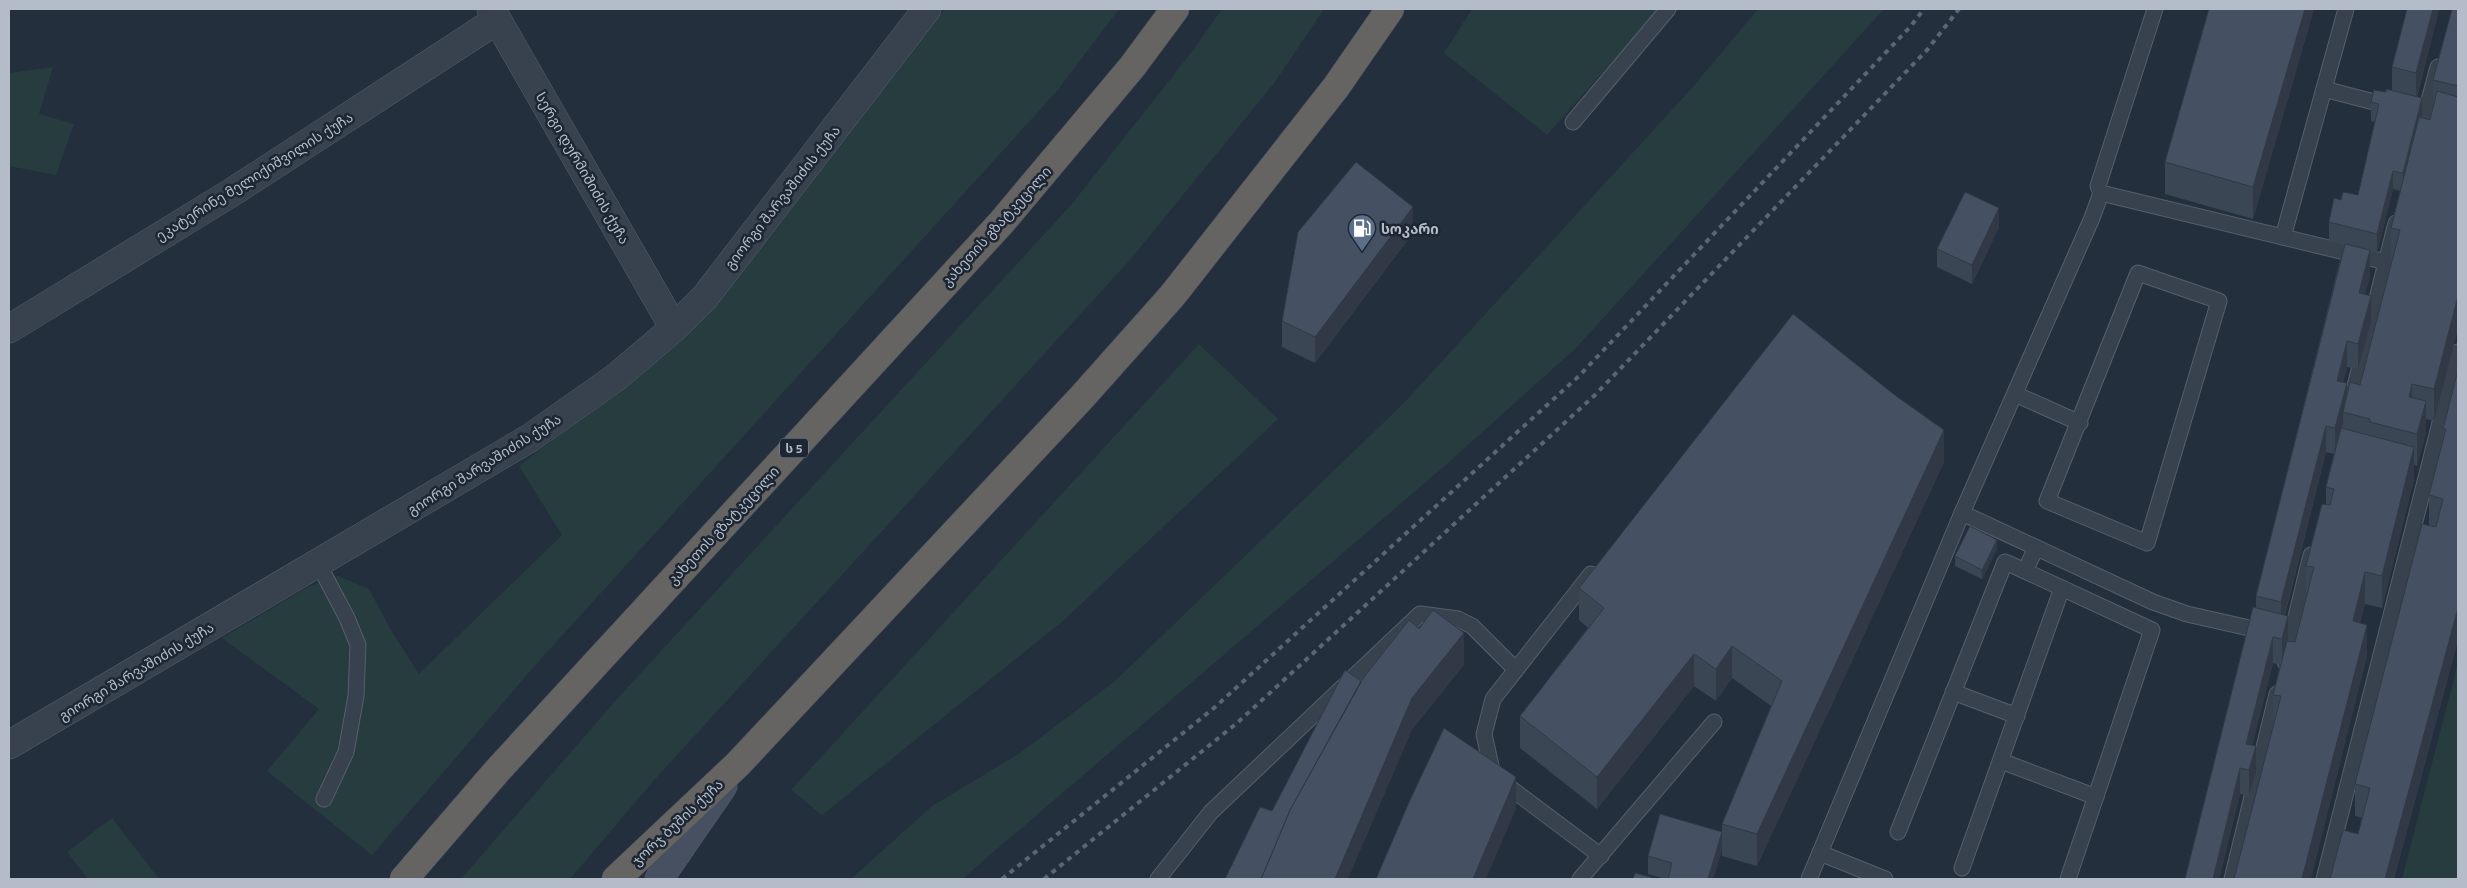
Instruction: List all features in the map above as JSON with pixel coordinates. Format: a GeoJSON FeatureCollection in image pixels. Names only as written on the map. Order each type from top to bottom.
{"type":"FeatureCollection","features":[{"type":"Feature","properties":{"kind":"highway","name":"კახეთის გზატკეცილი"},"geometry":{"type":"LineString","coordinates":[[404,879],[497,771],[1001,223],[1132,67],[1174,9]]}},
{"type":"Feature","properties":{"kind":"highway"},"geometry":{"type":"LineString","coordinates":[[738,764],[1082,397],[1172,296],[1336,87],[1390,9]]}},
{"type":"Feature","properties":{"kind":"highway","name":"ჯორჯ ბუშის ქუჩა"},"geometry":{"type":"LineString","coordinates":[[616,879],[738,764]]}},
{"type":"Feature","properties":{"kind":"main road"},"geometry":{"type":"LineString","coordinates":[[659,879],[738,764]]}},
{"type":"Feature","properties":{"kind":"street","name":"გიორგი შარვაშიძის ქუჩა"},"geometry":{"type":"LineString","coordinates":[[9,745],[530,438],[615,378],[674,328],[705,297],[927,9]]}},
{"type":"Feature","properties":{"kind":"street","name":"სერგი დურმიშიძის ქუჩა"},"geometry":{"type":"LineString","coordinates":[[494,14],[674,328]]}},
{"type":"Feature","properties":{"kind":"street","name":"ეკატერინე მელიქიშვილის ქუჩა"},"geometry":{"type":"LineString","coordinates":[[9,329],[234,191],[494,14]]}},
{"type":"Feature","properties":{"kind":"lane"},"geometry":{"type":"LineString","coordinates":[[1573,122],[1668,9]]}},
{"type":"Feature","properties":{"kind":"lane"},"geometry":{"type":"LineString","coordinates":[[2155,9],[2098,186],[2104,194],[2386,262]]}},
{"type":"Feature","properties":{"kind":"lane"},"geometry":{"type":"LineString","coordinates":[[1809,879],[1962,513],[2104,194],[2166,9]]}},
{"type":"Feature","properties":{"kind":"lane"},"geometry":{"type":"LineString","coordinates":[[2283,237],[2346,9]]}},
{"type":"Feature","properties":{"kind":"lane"},"geometry":{"type":"LineString","coordinates":[[2414,156],[2441,56]]}},
{"type":"Feature","properties":{"kind":"lane"},"geometry":{"type":"LineString","coordinates":[[2324,89],[2442,120]]}},
{"type":"Feature","properties":{"kind":"lane"},"geometry":{"type":"LineString","coordinates":[[2348,412],[2401,204]]}},
{"type":"Feature","properties":{"kind":"lane"},"geometry":{"type":"LineString","coordinates":[[2138,273],[2219,301],[2146,543],[2047,501],[2080,423],[2138,273]]}},
{"type":"Feature","properties":{"kind":"lane"},"geometry":{"type":"LineString","coordinates":[[2324,879],[2458,352]]}},
{"type":"Feature","properties":{"kind":"lane"},"geometry":{"type":"LineString","coordinates":[[2015,394],[2080,423]]}},
{"type":"Feature","properties":{"kind":"lane"},"geometry":{"type":"LineString","coordinates":[[2410,468],[2428,472]]}},
{"type":"Feature","properties":{"kind":"lane"},"geometry":{"type":"LineString","coordinates":[[1962,513],[2153,602],[2187,614],[2291,638]]}},
{"type":"Feature","properties":{"kind":"lane"},"geometry":{"type":"LineString","coordinates":[[2232,879],[2315,540]]}},
{"type":"Feature","properties":{"kind":"lane"},"geometry":{"type":"LineString","coordinates":[[2025,571],[2036,548]]}},
{"type":"Feature","properties":{"kind":"lane"},"geometry":{"type":"LineString","coordinates":[[1600,856],[1494,775],[1484,734],[1493,699],[1601,560]]}},
{"type":"Feature","properties":{"kind":"lane"},"geometry":{"type":"LineString","coordinates":[[1898,832],[2005,562],[2152,630],[2068,879]]}},
{"type":"Feature","properties":{"kind":"lane"},"geometry":{"type":"LineString","coordinates":[[318,563],[347,618],[358,645],[356,696],[346,752],[324,799]]}},
{"type":"Feature","properties":{"kind":"lane"},"geometry":{"type":"LineString","coordinates":[[1962,868],[2062,588]]}},
{"type":"Feature","properties":{"kind":"lane"},"geometry":{"type":"LineString","coordinates":[[1158,879],[1211,812],[1420,614],[1458,619],[1472,626],[1516,670]]}},
{"type":"Feature","properties":{"kind":"lane"},"geometry":{"type":"LineString","coordinates":[[1954,692],[2017,716]]}},
{"type":"Feature","properties":{"kind":"lane"},"geometry":{"type":"LineString","coordinates":[[1580,879],[1714,722]]}},
{"type":"Feature","properties":{"kind":"lane"},"geometry":{"type":"LineString","coordinates":[[2001,761],[2096,797]]}},
{"type":"Feature","properties":{"kind":"lane"},"geometry":{"type":"LineString","coordinates":[[1820,853],[1885,879]]}},
{"type":"Feature","properties":{"kind":"green space"},"geometry":{"type":"Polygon","coordinates":[[[945,9],[1119,9],[1057,91],[539,661],[372,855],[267,771],[319,709],[222,638],[308,587],[338,576],[369,589],[392,632],[419,674],[562,535],[519,466],[685,338],[945,9]]]}},
{"type":"Feature","properties":{"kind":"green space"},"geometry":{"type":"Polygon","coordinates":[[[1222,9],[1324,9],[1275,82],[1130,260],[656,778],[570,879],[461,879],[617,699],[1071,205],[1194,49],[1222,9]]]}},
{"type":"Feature","properties":{"kind":"green space"},"geometry":{"type":"Polygon","coordinates":[[[1472,9],[1659,9],[1547,135],[1444,53],[1472,9]]]}},
{"type":"Feature","properties":{"kind":"green space"},"geometry":{"type":"Polygon","coordinates":[[[1758,9],[1884,9],[1576,348],[1449,462],[962,879],[851,879],[932,806],[1020,753],[1115,681],[1404,403],[1691,89],[1758,9]]]}},
{"type":"Feature","properties":{"kind":"green space"},"geometry":{"type":"Polygon","coordinates":[[[53,67],[39,114],[74,124],[56,175],[9,166],[9,73],[53,67]]]}},
{"type":"Feature","properties":{"kind":"green space"},"geometry":{"type":"Polygon","coordinates":[[[1199,344],[1278,419],[1063,621],[822,815],[791,790],[1199,344]]]}},
{"type":"Feature","properties":{"kind":"green space"},"geometry":{"type":"Polygon","coordinates":[[[2458,663],[2458,879],[2402,879],[2458,663]]]}},
{"type":"Feature","properties":{"kind":"green space"},"geometry":{"type":"Polygon","coordinates":[[[112,818],[159,879],[88,879],[67,852],[112,818]]]}},
{"type":"Feature","properties":{"kind":"building"},"geometry":{"type":"Polygon","coordinates":[[[2209,9],[2305,9],[2253,187],[2165,162],[2209,9]]]}},
{"type":"Feature","properties":{"kind":"building"},"geometry":{"type":"Polygon","coordinates":[[[2407,9],[2433,9],[2416,73],[2392,67],[2407,9]]]}},
{"type":"Feature","properties":{"kind":"building"},"geometry":{"type":"Polygon","coordinates":[[[2452,9],[2458,9],[2458,86],[2433,80],[2452,9]]]}},
{"type":"Feature","properties":{"kind":"building"},"geometry":{"type":"Polygon","coordinates":[[[2386,89],[2422,98],[2403,173],[2393,171],[2377,234],[2329,222],[2334,198],[2341,200],[2343,192],[2358,195],[2379,104],[2371,102],[2374,90],[2386,92],[2386,89]]]}},
{"type":"Feature","properties":{"kind":"building"},"geometry":{"type":"Polygon","coordinates":[[[2437,91],[2458,97],[2458,296],[2434,389],[2412,384],[2409,397],[2426,401],[2417,434],[2370,422],[2370,419],[2343,412],[2350,382],[2360,385],[2400,230],[2391,228],[2419,117],[2430,120],[2437,91]]]}},
{"type":"Feature","properties":{"kind":"building"},"geometry":{"type":"Polygon","coordinates":[[[1356,162],[1413,207],[1315,337],[1282,321],[1298,232],[1356,162]]]}},
{"type":"Feature","properties":{"kind":"building"},"geometry":{"type":"Polygon","coordinates":[[[1965,192],[1999,208],[1972,265],[1937,249],[1965,192]]]}},
{"type":"Feature","properties":{"kind":"building"},"geometry":{"type":"Polygon","coordinates":[[[2345,244],[2370,250],[2359,293],[2371,296],[2358,344],[2347,341],[2337,381],[2347,383],[2335,428],[2326,426],[2281,602],[2256,596],[2345,244]]]}},
{"type":"Feature","properties":{"kind":"building"},"geometry":{"type":"Polygon","coordinates":[[[1793,314],[1896,396],[1944,430],[1757,834],[1722,824],[1782,681],[1732,646],[1716,669],[1694,654],[1597,777],[1520,716],[1604,608],[1579,588],[1793,314]]]}},
{"type":"Feature","properties":{"kind":"building"},"geometry":{"type":"Polygon","coordinates":[[[2458,370],[2458,608],[2385,879],[2330,879],[2343,830],[2358,834],[2370,788],[2355,784],[2422,524],[2436,527],[2443,499],[2429,495],[2446,429],[2443,429],[2458,370]]]}},
{"type":"Feature","properties":{"kind":"building"},"geometry":{"type":"Polygon","coordinates":[[[2341,428],[2414,447],[2382,576],[2365,572],[2353,621],[2367,625],[2302,879],[2234,879],[2281,696],[2273,695],[2287,641],[2295,642],[2314,567],[2306,566],[2322,504],[2330,505],[2334,489],[2326,487],[2341,428]]]}},
{"type":"Feature","properties":{"kind":"building"},"geometry":{"type":"Polygon","coordinates":[[[1970,526],[1997,540],[1982,570],[1955,556],[1970,526]]]}},
{"type":"Feature","properties":{"kind":"building"},"geometry":{"type":"Polygon","coordinates":[[[2253,607],[2288,616],[2282,639],[2273,637],[2246,744],[2256,746],[2249,770],[2240,768],[2213,879],[2185,879],[2253,607]]]}},
{"type":"Feature","properties":{"kind":"building"},"geometry":{"type":"Polygon","coordinates":[[[1433,610],[1464,633],[1412,698],[1335,879],[1261,879],[1290,810],[1364,677],[1409,620],[1419,629],[1433,610]]]}},
{"type":"Feature","properties":{"kind":"building"},"geometry":{"type":"Polygon","coordinates":[[[1345,670],[1361,681],[1290,810],[1261,879],[1225,879],[1260,807],[1272,811],[1345,670]]]}},
{"type":"Feature","properties":{"kind":"building"},"geometry":{"type":"Polygon","coordinates":[[[1444,728],[1516,777],[1473,879],[1376,879],[1410,800],[1444,728]]]}},
{"type":"Feature","properties":{"kind":"building"},"geometry":{"type":"Polygon","coordinates":[[[1660,814],[1722,832],[1708,879],[1668,879],[1672,863],[1648,856],[1660,814]]]}},
{"type":"Feature","properties":{"kind":"building"},"geometry":{"type":"Polygon","coordinates":[[[1635,873],[1658,879],[1633,879],[1635,873]]]}},
{"type":"Feature","properties":{"kind":"railway"},"geometry":{"type":"LineString","coordinates":[[1002,879],[1214,708],[1579,376],[1910,27],[1924,9]]}},
{"type":"Feature","properties":{"kind":"railway"},"geometry":{"type":"LineString","coordinates":[[1044,879],[1237,723],[1595,395],[1927,50],[1959,9]]}},
{"type":"Feature","properties":{"kind":"place","name":"სოკარი"},"geometry":{"type":"Point","coordinates":[1362,252]}}]}
